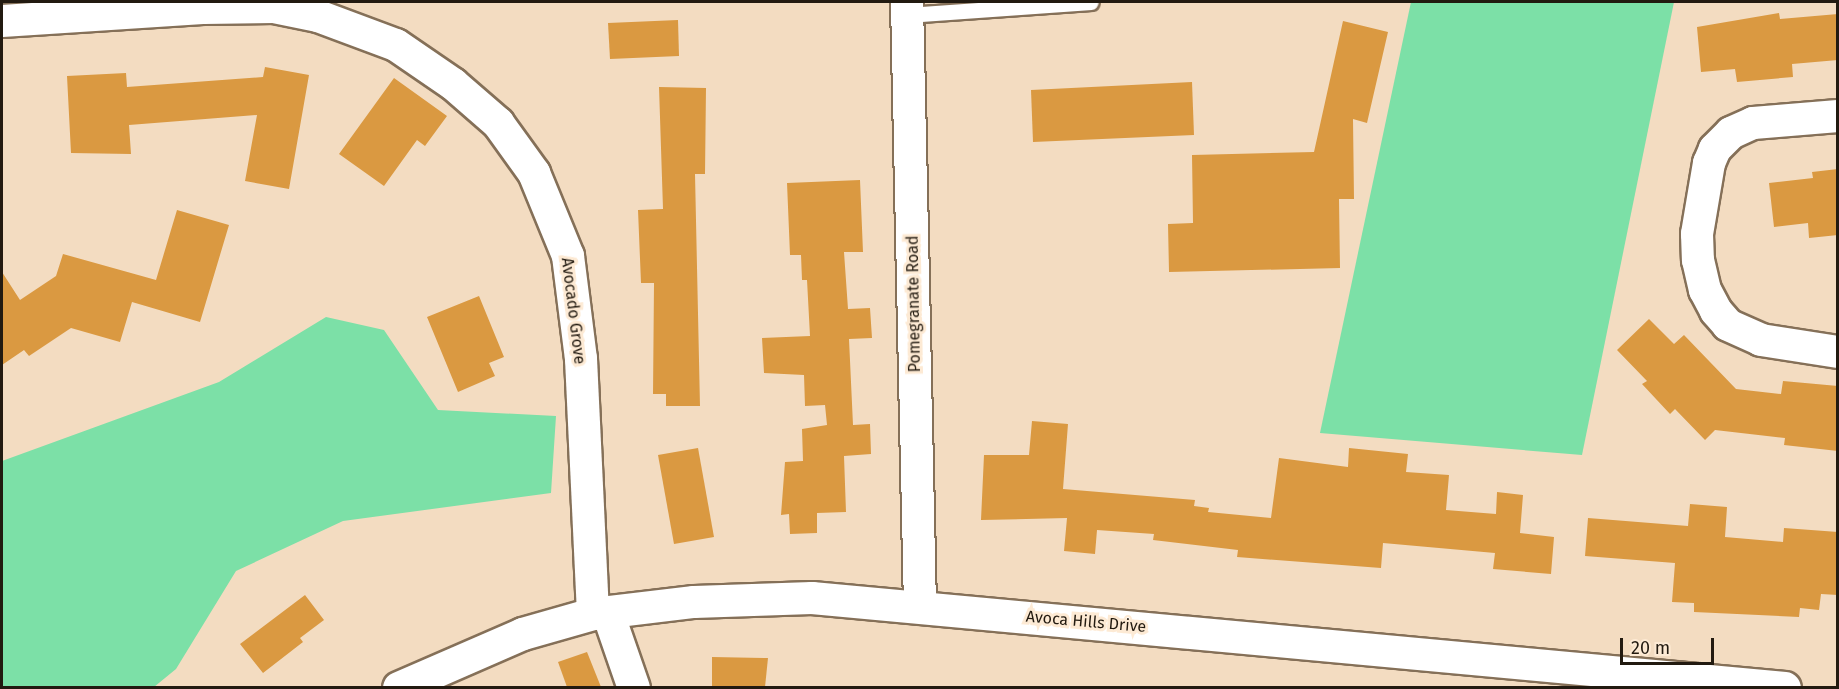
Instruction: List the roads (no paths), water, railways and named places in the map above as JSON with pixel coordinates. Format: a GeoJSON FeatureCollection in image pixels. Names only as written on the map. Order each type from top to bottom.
{"type":"FeatureCollection","features":[{"type":"Feature","properties":{"kind":"street","name":"Avocado Grove"},"geometry":{"type":"LineString","coordinates":[[2,21],[203,8],[274,7],[318,16],[396,45],[453,84],[498,123],[534,172],[568,256],[580,359],[600,614],[634,687]]}},
{"type":"Feature","properties":{"kind":"street","name":"Pomegranate Road"},"geometry":{"type":"LineString","coordinates":[[907,8],[920,606]]}},
{"type":"Feature","properties":{"kind":"street"},"geometry":{"type":"LineString","coordinates":[[1838,116],[1753,123],[1731,133],[1715,149],[1709,163],[1697,234],[1698,260],[1706,290],[1716,311],[1728,325],[1761,340],[1838,352]]}},
{"type":"Feature","properties":{"kind":"street","name":"Avoca Hills Drive"},"geometry":{"type":"LineString","coordinates":[[399,687],[523,634],[600,614],[694,602],[812,598],[920,606],[1785,687]]}},
{"type":"Feature","properties":{"kind":"lane"},"geometry":{"type":"LineString","coordinates":[[907,8],[1091,2]]}}]}
